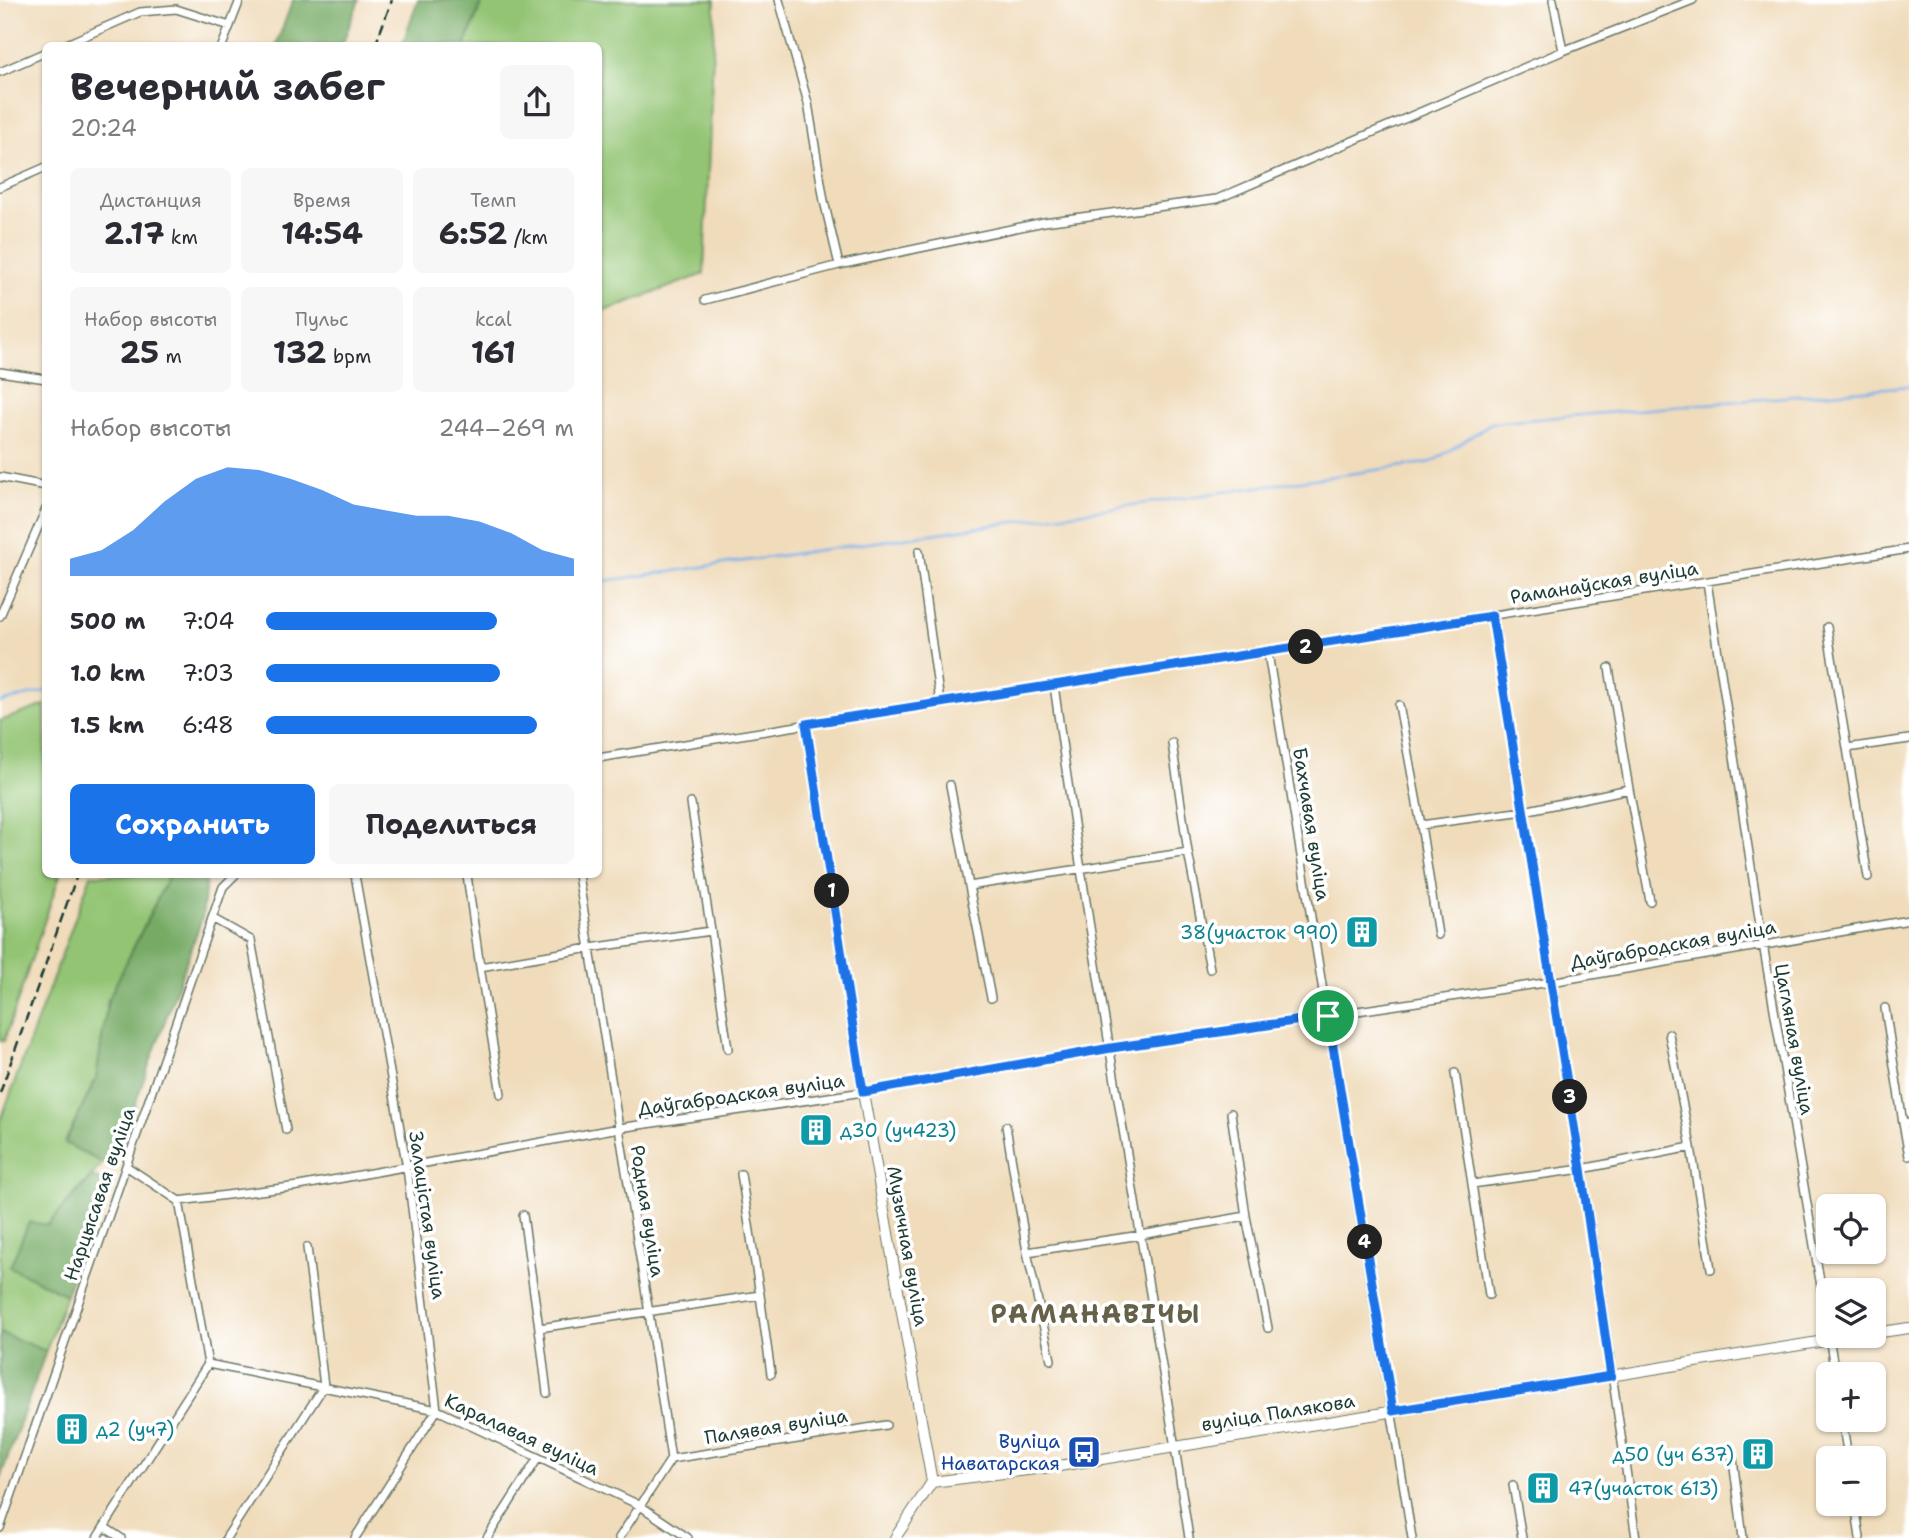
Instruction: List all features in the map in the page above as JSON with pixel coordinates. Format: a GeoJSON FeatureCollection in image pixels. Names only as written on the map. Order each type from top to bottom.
{"type":"FeatureCollection","features":[{"type":"Feature","properties":{"kind":"street"},"geometry":{"type":"LineString","coordinates":[[224,42],[240,0]]}},
{"type":"Feature","properties":{"kind":"street"},"geometry":{"type":"LineString","coordinates":[[779,0],[808,103],[824,201],[839,265]]}},
{"type":"Feature","properties":{"kind":"street"},"geometry":{"type":"LineString","coordinates":[[1553,0],[1563,51]]}},
{"type":"Feature","properties":{"kind":"street"},"geometry":{"type":"LineString","coordinates":[[705,300],[839,265],[1044,222],[1216,199],[1563,51],[1693,0]]}},
{"type":"Feature","properties":{"kind":"street"},"geometry":{"type":"LineString","coordinates":[[71,42],[140,12],[176,9],[230,26]]}},
{"type":"Feature","properties":{"kind":"street"},"geometry":{"type":"LineString","coordinates":[[0,72],[42,54]]}},
{"type":"Feature","properties":{"kind":"street"},"geometry":{"type":"LineString","coordinates":[[0,187],[42,169]]}},
{"type":"Feature","properties":{"kind":"street"},"geometry":{"type":"LineString","coordinates":[[0,372],[42,378]]}},
{"type":"Feature","properties":{"kind":"street"},"geometry":{"type":"LineString","coordinates":[[0,477],[42,485]]}},
{"type":"Feature","properties":{"kind":"street"},"geometry":{"type":"LineString","coordinates":[[0,617],[42,518]]}},
{"type":"Feature","properties":{"kind":"street","name":"Раманаўская вуліца"},"geometry":{"type":"LineString","coordinates":[[602,757],[940,702],[1268,653],[1909,548]]}},
{"type":"Feature","properties":{"kind":"street"},"geometry":{"type":"LineString","coordinates":[[919,551],[940,702]]}},
{"type":"Feature","properties":{"kind":"street","name":"Цагляная вуліца"},"geometry":{"type":"LineString","coordinates":[[1707,582],[1763,944],[1819,1278]]}},
{"type":"Feature","properties":{"kind":"street"},"geometry":{"type":"LineString","coordinates":[[1492,616],[1552,982],[1636,1538]]}},
{"type":"Feature","properties":{"kind":"street"},"geometry":{"type":"LineString","coordinates":[[1827,627],[1868,877]]}},
{"type":"Feature","properties":{"kind":"street","name":"Бахчавая вуліца"},"geometry":{"type":"LineString","coordinates":[[1268,653],[1412,1538]]}},
{"type":"Feature","properties":{"kind":"street"},"geometry":{"type":"LineString","coordinates":[[1609,668],[1650,901]]}},
{"type":"Feature","properties":{"kind":"street"},"geometry":{"type":"LineString","coordinates":[[1054,685],[1079,870],[1111,1048],[1189,1538]]}},
{"type":"Feature","properties":{"kind":"street"},"geometry":{"type":"LineString","coordinates":[[1399,705],[1438,935]]}},
{"type":"Feature","properties":{"kind":"street","name":"Музычная вуліца"},"geometry":{"type":"LineString","coordinates":[[806,724],[863,1092],[932,1482]]}},
{"type":"Feature","properties":{"kind":"street"},"geometry":{"type":"LineString","coordinates":[[1847,748],[1909,739]]}},
{"type":"Feature","properties":{"kind":"street"},"geometry":{"type":"LineString","coordinates":[[1172,743],[1188,852],[1210,969]]}},
{"type":"Feature","properties":{"kind":"street"},"geometry":{"type":"LineString","coordinates":[[950,785],[991,998]]}},
{"type":"Feature","properties":{"kind":"street"},"geometry":{"type":"LineString","coordinates":[[1421,825],[1524,811],[1629,789]]}},
{"type":"Feature","properties":{"kind":"street"},"geometry":{"type":"LineString","coordinates":[[691,803],[728,1049]]}},
{"type":"Feature","properties":{"kind":"street"},"geometry":{"type":"LineString","coordinates":[[969,886],[1188,852]]}},
{"type":"Feature","properties":{"kind":"street","name":"Нарцысавая вуліца"},"geometry":{"type":"LineString","coordinates":[[0,1528],[223,887],[232,878]]}},
{"type":"Feature","properties":{"kind":"street","name":"Залацістая вуліца"},"geometry":{"type":"LineString","coordinates":[[356,878],[407,1168],[438,1410]]}},
{"type":"Feature","properties":{"kind":"street"},"geometry":{"type":"LineString","coordinates":[[467,878],[501,1094]]}},
{"type":"Feature","properties":{"kind":"street","name":"Родная вуліца"},"geometry":{"type":"LineString","coordinates":[[578,878],[671,1459]]}},
{"type":"Feature","properties":{"kind":"street"},"geometry":{"type":"LineString","coordinates":[[212,918],[251,940],[286,1130]]}},
{"type":"Feature","properties":{"kind":"street","name":"Даўгабродская вуліца"},"geometry":{"type":"LineString","coordinates":[[179,1201],[299,1186],[619,1128],[863,1092],[1111,1048],[1552,982],[1909,919]]}},
{"type":"Feature","properties":{"kind":"street"},"geometry":{"type":"LineString","coordinates":[[480,967],[711,931]]}},
{"type":"Feature","properties":{"kind":"street"},"geometry":{"type":"LineString","coordinates":[[1885,1008],[1906,1123],[1909,1156]]}},
{"type":"Feature","properties":{"kind":"street"},"geometry":{"type":"LineString","coordinates":[[1669,1034],[1711,1269]]}},
{"type":"Feature","properties":{"kind":"street"},"geometry":{"type":"LineString","coordinates":[[1455,1073],[1489,1295]]}},
{"type":"Feature","properties":{"kind":"street"},"geometry":{"type":"LineString","coordinates":[[1231,1113],[1245,1216],[1268,1328]]}},
{"type":"Feature","properties":{"kind":"street"},"geometry":{"type":"LineString","coordinates":[[1006,1126],[1027,1252],[1051,1360]]}},
{"type":"Feature","properties":{"kind":"street"},"geometry":{"type":"LineString","coordinates":[[1472,1184],[1581,1169],[1691,1147]]}},
{"type":"Feature","properties":{"kind":"street"},"geometry":{"type":"LineString","coordinates":[[97,1538],[208,1364],[179,1201],[126,1166]]}},
{"type":"Feature","properties":{"kind":"street"},"geometry":{"type":"LineString","coordinates":[[741,1174],[771,1374]]}},
{"type":"Feature","properties":{"kind":"street"},"geometry":{"type":"LineString","coordinates":[[523,1215],[547,1393]]}},
{"type":"Feature","properties":{"kind":"street"},"geometry":{"type":"LineString","coordinates":[[1027,1252],[1141,1236],[1245,1216]]}},
{"type":"Feature","properties":{"kind":"street"},"geometry":{"type":"LineString","coordinates":[[226,1538],[324,1386],[307,1247]]}},
{"type":"Feature","properties":{"kind":"street"},"geometry":{"type":"LineString","coordinates":[[539,1328],[760,1295]]}},
{"type":"Feature","properties":{"kind":"street"},"geometry":{"type":"LineString","coordinates":[[1886,1331],[1909,1328]]}},
{"type":"Feature","properties":{"kind":"street","name":"вуліца Палякова"},"geometry":{"type":"LineString","coordinates":[[932,1482],[1059,1466],[1611,1376],[1816,1338]]}},
{"type":"Feature","properties":{"kind":"street","name":"Каралавая вуліца"},"geometry":{"type":"LineString","coordinates":[[208,1364],[438,1410],[639,1505],[688,1538]]}},
{"type":"Feature","properties":{"kind":"street"},"geometry":{"type":"LineString","coordinates":[[355,1538],[438,1410]]}},
{"type":"Feature","properties":{"kind":"street","name":"Палявая вуліца"},"geometry":{"type":"LineString","coordinates":[[671,1459],[886,1425]]}},
{"type":"Feature","properties":{"kind":"street"},"geometry":{"type":"LineString","coordinates":[[486,1538],[538,1458]]}},
{"type":"Feature","properties":{"kind":"street"},"geometry":{"type":"LineString","coordinates":[[619,1538],[671,1459]]}},
{"type":"Feature","properties":{"kind":"street"},"geometry":{"type":"LineString","coordinates":[[1732,1459],[1743,1538]]}},
{"type":"Feature","properties":{"kind":"street"},"geometry":{"type":"LineString","coordinates":[[895,1538],[932,1482]]}},
{"type":"Feature","properties":{"kind":"street"},"geometry":{"type":"LineString","coordinates":[[1513,1485],[1522,1538]]}},
{"type":"Feature","properties":{"kind":"street"},"geometry":{"type":"LineString","coordinates":[[1857,1516],[1860,1538]]}},
{"type":"Feature","properties":{"kind":"street"},"geometry":{"type":"LineString","coordinates":[[104,1527],[121,1538]]}},
{"type":"Feature","properties":{"kind":"green space"},"geometry":{"type":"Polygon","coordinates":[[[293,0],[359,0],[343,42],[277,42],[293,0]]]}},
{"type":"Feature","properties":{"kind":"green space"},"geometry":{"type":"Polygon","coordinates":[[[418,0],[483,0],[466,42],[403,42],[418,0]]]}},
{"type":"Feature","properties":{"kind":"green space"},"geometry":{"type":"Polygon","coordinates":[[[483,0],[715,0],[704,274],[602,312],[602,42],[467,42],[483,0]]]}},
{"type":"Feature","properties":{"kind":"green space"},"geometry":{"type":"Polygon","coordinates":[[[42,706],[42,878],[59,878],[4,1041],[0,1041],[0,721],[42,706]]]}},
{"type":"Feature","properties":{"kind":"green space"},"geometry":{"type":"Polygon","coordinates":[[[90,878],[168,878],[108,1000],[96,1079],[65,1142],[103,1163],[10,1267],[66,1295],[46,1351],[0,1333],[0,1122],[90,878]]]}},
{"type":"Feature","properties":{"kind":"green space"},"geometry":{"type":"Polygon","coordinates":[[[168,878],[206,878],[202,918],[117,1154],[103,1163],[65,1143],[96,1079],[108,1000],[168,878]]]}},
{"type":"Feature","properties":{"kind":"green space"},"geometry":{"type":"Polygon","coordinates":[[[91,1177],[107,1182],[66,1295],[10,1267],[29,1222],[48,1225],[91,1177]]]}},
{"type":"Feature","properties":{"kind":"green space"},"geometry":{"type":"Polygon","coordinates":[[[0,1333],[46,1351],[0,1479],[0,1333]]]}},
{"type":"Feature","properties":{"kind":"waterway"},"geometry":{"type":"LineString","coordinates":[[602,581],[1432,462],[1491,423],[1909,386]]}},
{"type":"Feature","properties":{"kind":"waterway"},"geometry":{"type":"LineString","coordinates":[[0,702],[42,692]]}},
{"type":"Feature","properties":{"kind":"railway"},"geometry":{"type":"LineString","coordinates":[[376,42],[392,0]]}},
{"type":"Feature","properties":{"kind":"railway"},"geometry":{"type":"LineString","coordinates":[[0,1093],[76,878]]}},
{"type":"Feature","properties":{"kind":"place","name":"38(участок 990)"},"geometry":{"type":"Point","coordinates":[1362,932]}},
{"type":"Feature","properties":{"kind":"place","name":"д30 (уч423)"},"geometry":{"type":"Point","coordinates":[816,1130]}},
{"type":"Feature","properties":{"kind":"place","name":"д2 (уч7)"},"geometry":{"type":"Point","coordinates":[72,1429]}},
{"type":"Feature","properties":{"kind":"place","name":"Вуліца Наватарская"},"geometry":{"type":"Point","coordinates":[1084,1452]}},
{"type":"Feature","properties":{"kind":"place","name":"д50 (уч 637)"},"geometry":{"type":"Point","coordinates":[1758,1454]}},
{"type":"Feature","properties":{"kind":"place","name":"47(участок 613)"},"geometry":{"type":"Point","coordinates":[1543,1488]}},
{"type":"Feature","properties":{"kind":"district","name":"РАМАНАВІЧЫ"},"geometry":{"type":"Point","coordinates":[1096,1314]}},
{"type":"Feature","properties":{"kind":"route"},"geometry":{"type":"LineString","coordinates":[[1492,616],[1581,1169],[1611,1376],[1393,1411],[1328,1016],[1111,1048],[863,1092],[806,724],[1492,616]]}}]}
